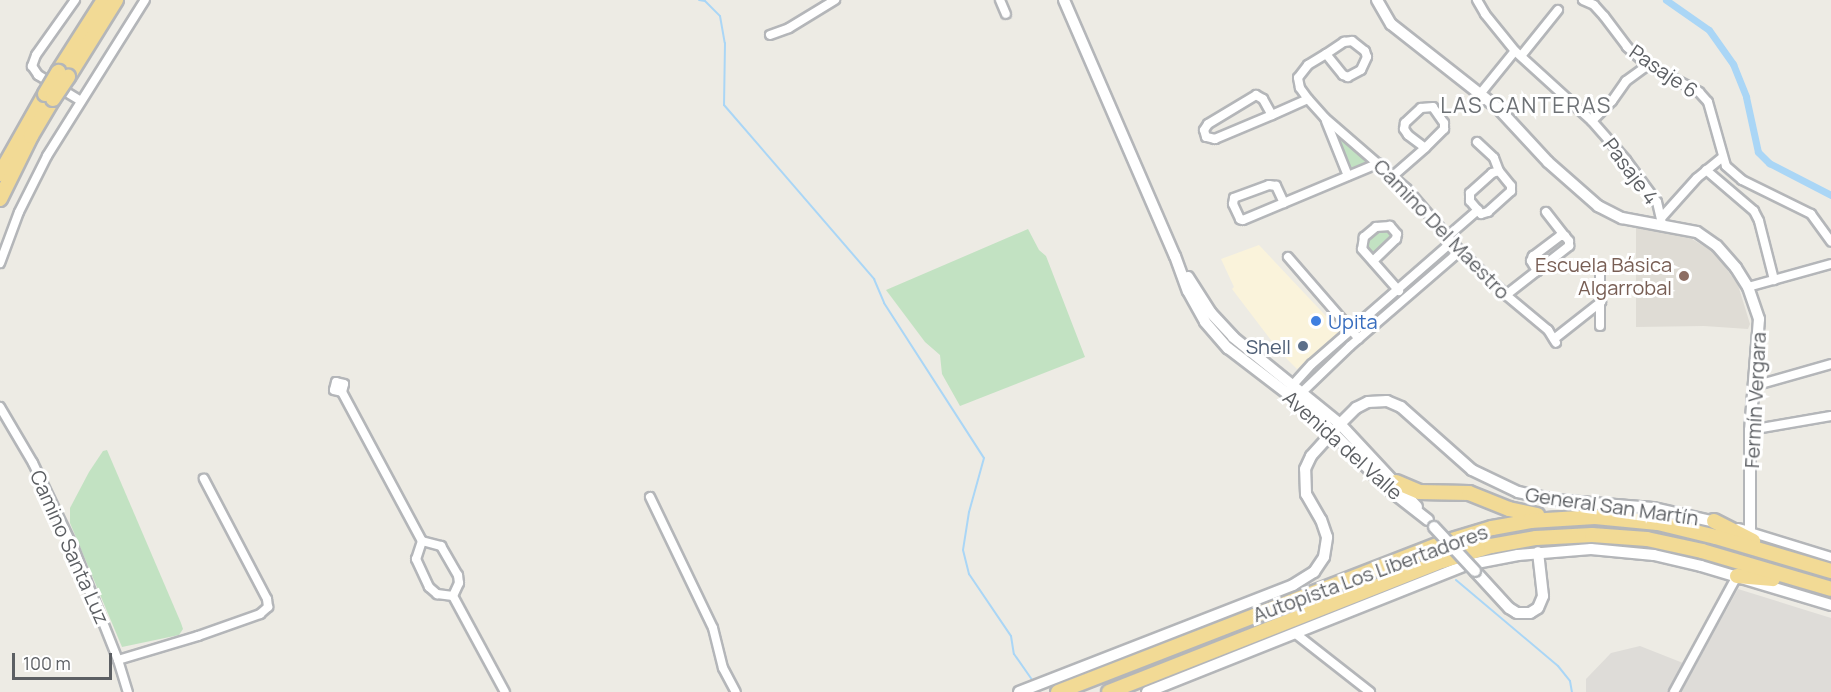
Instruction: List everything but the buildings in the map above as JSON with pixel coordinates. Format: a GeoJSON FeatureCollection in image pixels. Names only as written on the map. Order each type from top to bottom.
{"type":"FeatureCollection","features":[{"type":"Feature","properties":{"kind":"highway"},"geometry":{"type":"LineString","coordinates":[[63,74],[104,0]]}},
{"type":"Feature","properties":{"kind":"highway"},"geometry":{"type":"LineString","coordinates":[[0,174],[63,74],[116,0]]}},
{"type":"Feature","properties":{"kind":"highway"},"geometry":{"type":"LineString","coordinates":[[0,199],[49,96]]}},
{"type":"Feature","properties":{"kind":"highway"},"geometry":{"type":"LineString","coordinates":[[1396,482],[1419,492],[1469,493],[1518,512],[1578,517]]}},
{"type":"Feature","properties":{"kind":"highway","name":"Autopista Los Libertadores"},"geometry":{"type":"LineString","coordinates":[[1058,692],[1442,543],[1511,524],[1578,517],[1658,523],[1708,534],[1831,571]]}},
{"type":"Feature","properties":{"kind":"highway"},"geometry":{"type":"LineString","coordinates":[[1713,521],[1787,558]]}},
{"type":"Feature","properties":{"kind":"highway","name":"Autopista Los Libertadores"},"geometry":{"type":"LineString","coordinates":[[1109,692],[1435,564],[1522,540],[1585,535],[1647,539],[1695,549],[1831,589]]}},
{"type":"Feature","properties":{"kind":"highway"},"geometry":{"type":"LineString","coordinates":[[1737,576],[1808,583]]}},
{"type":"Feature","properties":{"kind":"street"},"geometry":{"type":"LineString","coordinates":[[75,0],[34,58],[32,66],[38,75],[81,101]]}},
{"type":"Feature","properties":{"kind":"street"},"geometry":{"type":"LineString","coordinates":[[0,263],[26,196],[81,101],[145,0]]}},
{"type":"Feature","properties":{"kind":"street"},"geometry":{"type":"LineString","coordinates":[[770,35],[789,28],[835,0]]}},
{"type":"Feature","properties":{"kind":"street"},"geometry":{"type":"LineString","coordinates":[[1000,0],[1006,14]]}},
{"type":"Feature","properties":{"kind":"street","name":"Avenida del Valle"},"geometry":{"type":"LineString","coordinates":[[1064,0],[1175,256],[1192,302],[1212,331],[1228,348],[1294,392],[1396,482],[1431,524],[1509,608],[1520,614],[1530,613],[1538,608],[1543,599],[1538,552]]}},
{"type":"Feature","properties":{"kind":"street","name":"Fermín Vergara"},"geometry":{"type":"LineString","coordinates":[[1377,0],[1390,24],[1507,117],[1548,162],[1598,206],[1622,218],[1662,220],[1693,230],[1710,240],[1730,260],[1748,286],[1759,319],[1750,430],[1750,532]]}},
{"type":"Feature","properties":{"kind":"street","name":"Pasaje 4"},"geometry":{"type":"LineString","coordinates":[[1477,0],[1485,14],[1518,54],[1592,121],[1651,193],[1662,220]]}},
{"type":"Feature","properties":{"kind":"street","name":"Pasaje 6"},"geometry":{"type":"LineString","coordinates":[[1583,0],[1594,5],[1627,48],[1648,65],[1699,92],[1708,102],[1726,166],[1742,180],[1811,214],[1831,242]]}},
{"type":"Feature","properties":{"kind":"street"},"geometry":{"type":"LineString","coordinates":[[1480,94],[1558,10]]}},
{"type":"Feature","properties":{"kind":"street","name":"Camino Del Maestro"},"geometry":{"type":"LineString","coordinates":[[1326,54],[1343,75],[1348,77],[1361,70],[1367,57],[1365,51],[1352,41],[1344,42],[1308,65],[1298,78],[1300,88],[1308,99],[1325,118],[1393,176],[1460,251],[1555,341],[1601,302]]}},
{"type":"Feature","properties":{"kind":"street","name":"Pasaje 4"},"geometry":{"type":"LineString","coordinates":[[1592,121],[1612,101],[1626,81],[1648,65]]}},
{"type":"Feature","properties":{"kind":"street"},"geometry":{"type":"LineString","coordinates":[[1272,115],[1263,99],[1256,95],[1208,124],[1204,134],[1209,139],[1215,139],[1272,115],[1308,99]]}},
{"type":"Feature","properties":{"kind":"street"},"geometry":{"type":"LineString","coordinates":[[1393,176],[1425,148],[1444,129],[1444,123],[1433,107],[1421,108],[1405,123],[1404,129],[1425,148]]}},
{"type":"Feature","properties":{"kind":"street","name":"Camino Del Maestro"},"geometry":{"type":"LineString","coordinates":[[1325,118],[1348,176]]}},
{"type":"Feature","properties":{"kind":"street"},"geometry":{"type":"LineString","coordinates":[[1476,142],[1494,158],[1499,171],[1511,186],[1511,191],[1488,212],[1481,213],[1470,201],[1470,193],[1492,173],[1499,171]]}},
{"type":"Feature","properties":{"kind":"street"},"geometry":{"type":"LineString","coordinates":[[1662,220],[1706,170],[1723,157]]}},
{"type":"Feature","properties":{"kind":"street"},"geometry":{"type":"LineString","coordinates":[[1284,203],[1276,186],[1269,185],[1234,198],[1233,204],[1240,219],[1244,220],[1379,163]]}},
{"type":"Feature","properties":{"kind":"street"},"geometry":{"type":"LineString","coordinates":[[1706,170],[1754,211],[1759,220],[1774,280]]}},
{"type":"Feature","properties":{"kind":"street"},"geometry":{"type":"LineString","coordinates":[[1294,392],[1312,364],[1398,289],[1478,210]]}},
{"type":"Feature","properties":{"kind":"street"},"geometry":{"type":"LineString","coordinates":[[1506,295],[1569,246],[1569,241],[1545,212]]}},
{"type":"Feature","properties":{"kind":"street"},"geometry":{"type":"LineString","coordinates":[[1373,261],[1396,239],[1396,234],[1390,226],[1376,227],[1364,237],[1362,249],[1406,298]]}},
{"type":"Feature","properties":{"kind":"street"},"geometry":{"type":"LineString","coordinates":[[1537,271],[1531,261],[1533,256],[1560,236],[1565,236]]}},
{"type":"Feature","properties":{"kind":"street"},"geometry":{"type":"LineString","coordinates":[[1294,392],[1460,251]]}},
{"type":"Feature","properties":{"kind":"street"},"geometry":{"type":"LineString","coordinates":[[1288,257],[1359,339]]}},
{"type":"Feature","properties":{"kind":"street"},"geometry":{"type":"LineString","coordinates":[[1748,286],[1831,264]]}},
{"type":"Feature","properties":{"kind":"street"},"geometry":{"type":"LineString","coordinates":[[1600,265],[1600,326]]}},
{"type":"Feature","properties":{"kind":"street"},"geometry":{"type":"LineString","coordinates":[[1754,386],[1831,364]]}},
{"type":"Feature","properties":{"kind":"street"},"geometry":{"type":"LineString","coordinates":[[342,392],[422,541],[416,560],[429,587],[437,594],[453,596]]}},
{"type":"Feature","properties":{"kind":"street","name":"General San Martín"},"geometry":{"type":"LineString","coordinates":[[1019,692],[1293,585],[1314,572],[1324,557],[1327,537],[1321,520],[1306,494],[1304,473],[1311,456],[1362,404],[1387,401],[1410,414],[1472,470],[1505,488],[1543,499],[1640,506],[1713,521],[1831,557]]}},
{"type":"Feature","properties":{"kind":"street","name":"Camino Santa Luz"},"geometry":{"type":"LineString","coordinates":[[0,407],[33,463],[74,549],[118,660],[128,692]]}},
{"type":"Feature","properties":{"kind":"street"},"geometry":{"type":"LineString","coordinates":[[1750,430],[1831,416]]}},
{"type":"Feature","properties":{"kind":"street","name":"Avenida del Valle"},"geometry":{"type":"LineString","coordinates":[[1336,428],[1387,488],[1431,524]]}},
{"type":"Feature","properties":{"kind":"street"},"geometry":{"type":"LineString","coordinates":[[118,660],[198,636],[260,614],[267,609],[267,599],[204,479]]}},
{"type":"Feature","properties":{"kind":"street"},"geometry":{"type":"LineString","coordinates":[[650,497],[713,628],[723,668],[736,692]]}},
{"type":"Feature","properties":{"kind":"street"},"geometry":{"type":"LineString","coordinates":[[422,541],[439,544],[459,578],[459,586],[453,596]]}},
{"type":"Feature","properties":{"kind":"street"},"geometry":{"type":"LineString","coordinates":[[1147,692],[1466,565],[1538,552],[1591,549],[1638,552],[1668,557],[1831,605]]}},
{"type":"Feature","properties":{"kind":"street"},"geometry":{"type":"LineString","coordinates":[[1674,692],[1737,576]]}},
{"type":"Feature","properties":{"kind":"street"},"geometry":{"type":"LineString","coordinates":[[453,596],[505,692]]}},
{"type":"Feature","properties":{"kind":"street"},"geometry":{"type":"LineString","coordinates":[[1296,634],[1370,692]]}},
{"type":"Feature","properties":{"kind":"shaded area","name":"Escuela Básica Algarrobal"},"geometry":{"type":"Polygon","coordinates":[[[1636,228],[1689,237],[1716,254],[1738,285],[1750,324],[1748,329],[1704,326],[1636,327],[1636,228]]]}},
{"type":"Feature","properties":{"kind":"shaded area"},"geometry":{"type":"Polygon","coordinates":[[[1259,245],[1340,331],[1297,369],[1280,352],[1232,289],[1234,287],[1221,259],[1259,245]]]}},
{"type":"Feature","properties":{"kind":"shaded area"},"geometry":{"type":"Polygon","coordinates":[[[1738,589],[1831,618],[1831,692],[1681,692],[1738,589]]]}},
{"type":"Feature","properties":{"kind":"shaded area"},"geometry":{"type":"Polygon","coordinates":[[[1640,646],[1683,663],[1668,692],[1586,692],[1586,679],[1611,653],[1640,646]]]}},
{"type":"Feature","properties":{"kind":"green space"},"geometry":{"type":"Polygon","coordinates":[[[1333,129],[1373,163],[1349,172],[1333,129]]]}},
{"type":"Feature","properties":{"kind":"green space"},"geometry":{"type":"Polygon","coordinates":[[[1028,229],[1039,250],[1046,256],[1085,357],[960,406],[942,374],[940,355],[925,342],[886,290],[1028,229]]]}},
{"type":"Feature","properties":{"kind":"green space"},"geometry":{"type":"Polygon","coordinates":[[[1391,229],[1394,238],[1375,255],[1371,255],[1366,247],[1366,238],[1376,230],[1391,229]]]}},
{"type":"Feature","properties":{"kind":"green space"},"geometry":{"type":"Polygon","coordinates":[[[107,450],[181,623],[183,629],[179,635],[122,647],[70,523],[70,508],[89,472],[103,451],[107,450]]]}},
{"type":"Feature","properties":{"kind":"waterway"},"geometry":{"type":"LineString","coordinates":[[699,0],[705,1],[720,16],[725,43],[724,105],[874,279],[884,303],[984,458],[969,512],[963,550],[969,574],[1011,636],[1014,654],[1033,681]]}},
{"type":"Feature","properties":{"kind":"waterway"},"geometry":{"type":"LineString","coordinates":[[1666,0],[1709,30],[1733,64],[1746,97],[1758,152],[1769,163],[1831,195]]}},
{"type":"Feature","properties":{"kind":"waterway"},"geometry":{"type":"LineString","coordinates":[[1456,580],[1558,666],[1570,681],[1572,692]]}},
{"type":"Feature","properties":{"kind":"place","name":"Escuela Básica Algarrobal"},"geometry":{"type":"Point","coordinates":[1684,276]}},
{"type":"Feature","properties":{"kind":"place","name":"Upita"},"geometry":{"type":"Point","coordinates":[1316,321]}},
{"type":"Feature","properties":{"kind":"place","name":"Shell"},"geometry":{"type":"Point","coordinates":[1303,346]}},
{"type":"Feature","properties":{"kind":"district","name":"LAS CANTERAS"},"geometry":{"type":"Point","coordinates":[1526,106]}}]}
